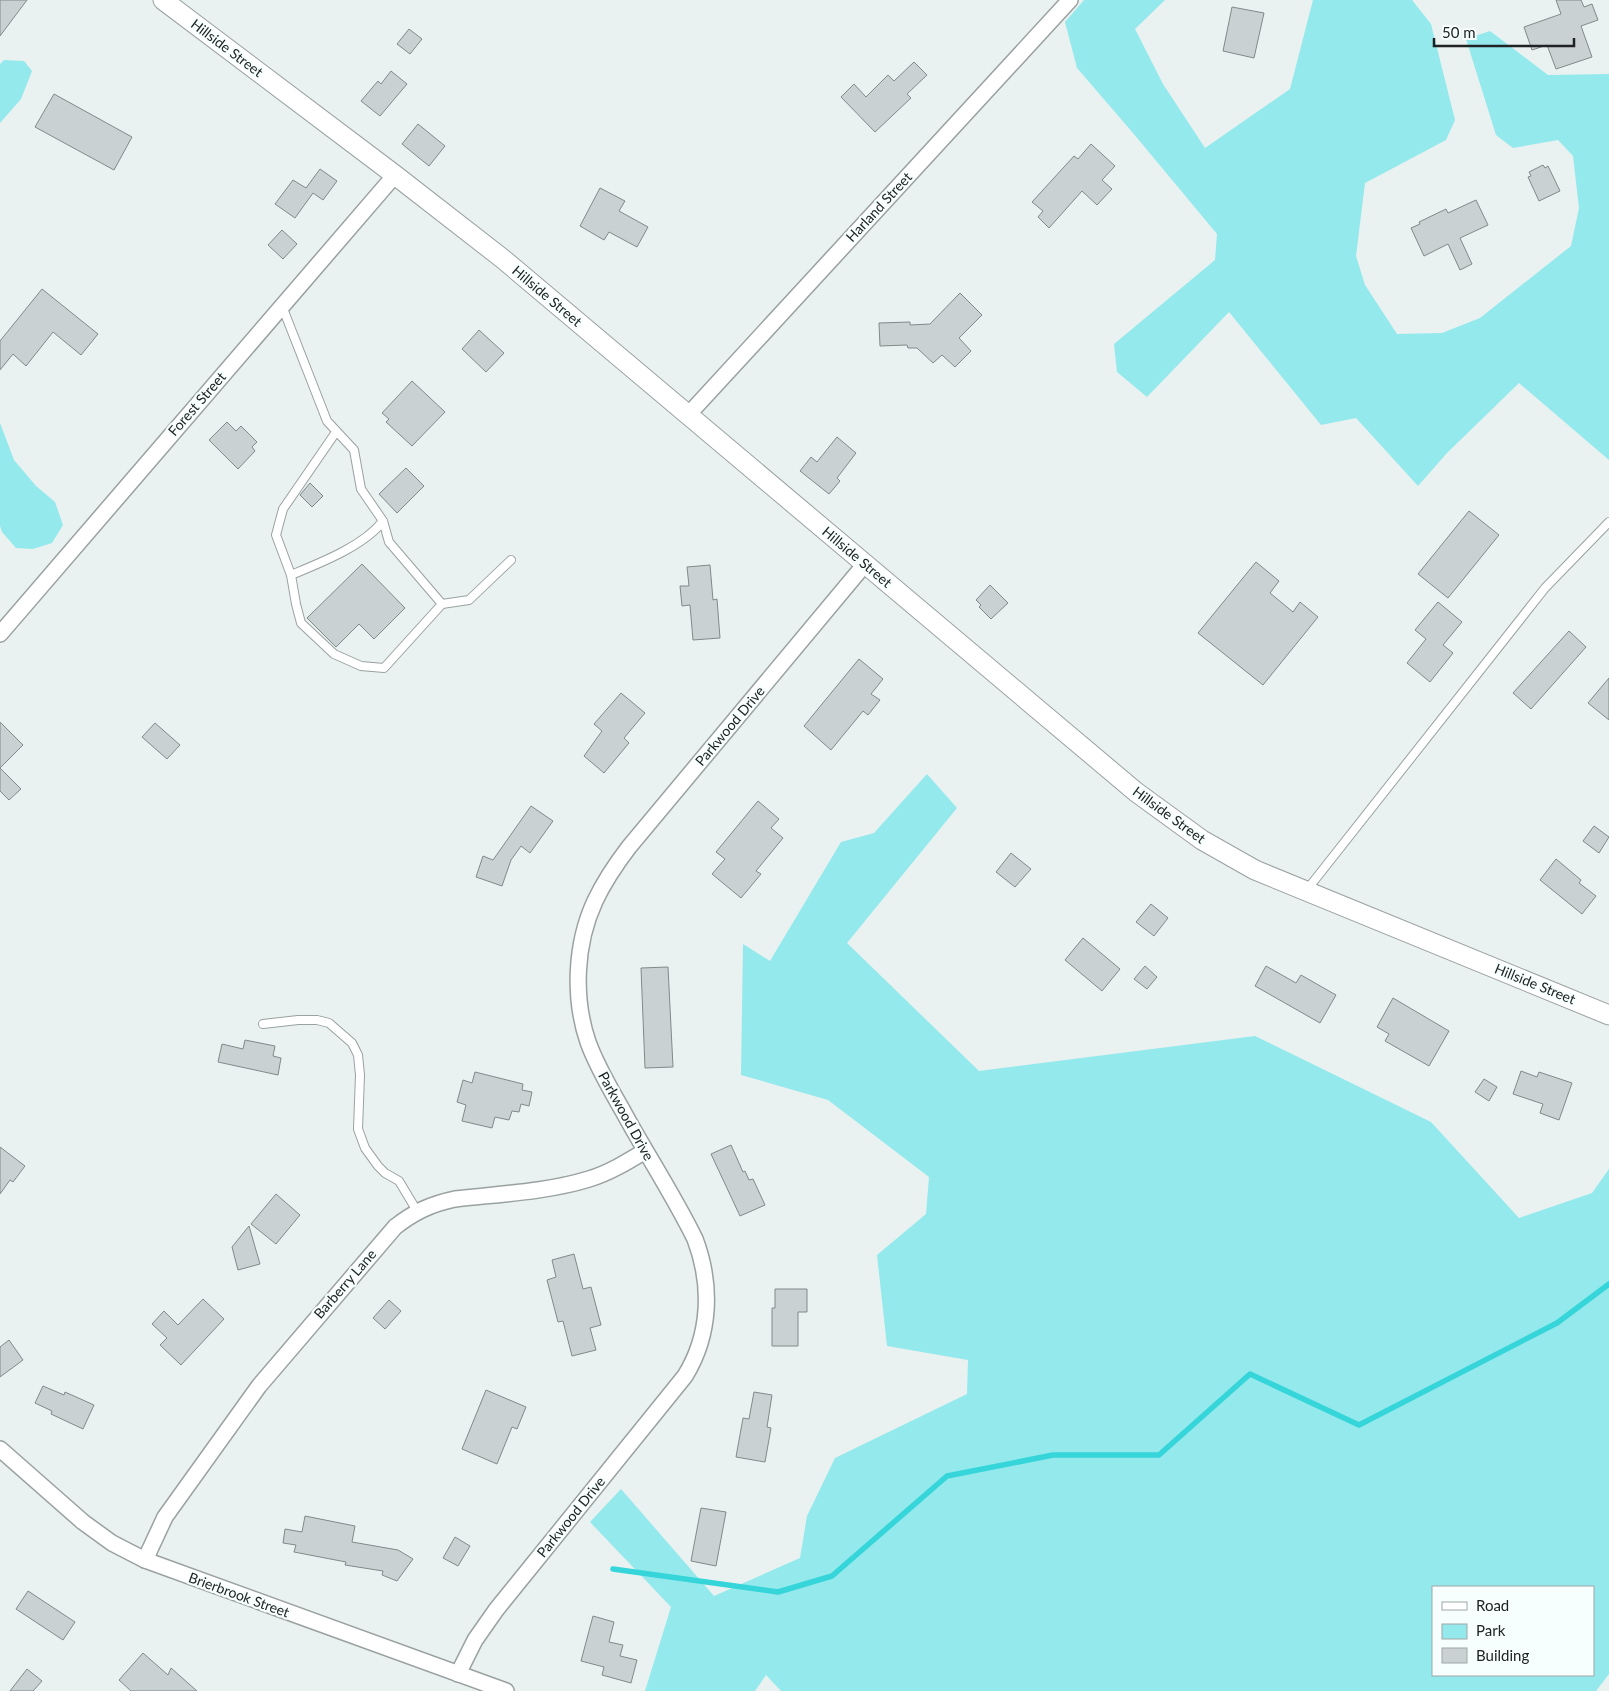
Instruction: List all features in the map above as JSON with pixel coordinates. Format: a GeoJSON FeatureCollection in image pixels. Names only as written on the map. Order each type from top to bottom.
{"type":"FeatureCollection","features":[{"type":"Feature","properties":{"kind":"street","name":"Hillside Street"},"geometry":{"type":"LineString","coordinates":[[163,0],[395,174],[510,265],[1136,792],[1184,828],[1221,852],[1255,870],[1609,1015]]}},
{"type":"Feature","properties":{"kind":"street","name":"Harland Street"},"geometry":{"type":"LineString","coordinates":[[688,415],[1070,0]]}},
{"type":"Feature","properties":{"kind":"street","name":"Forest Street"},"geometry":{"type":"LineString","coordinates":[[0,634],[395,174]]}},
{"type":"Feature","properties":{"kind":"street","name":"Parkwood Drive"},"geometry":{"type":"LineString","coordinates":[[458,1674],[470,1648],[485,1624],[675,1390],[694,1362],[704,1332],[706,1284],[700,1252],[688,1225],[602,1074],[583,1026],[578,974],[582,940],[587,920],[604,884],[629,847],[865,564]]}},
{"type":"Feature","properties":{"kind":"street","name":"Barberry Lane"},"geometry":{"type":"LineString","coordinates":[[146,1560],[157,1531],[174,1503],[259,1386],[395,1227],[417,1211],[455,1199],[552,1187],[589,1179],[619,1166],[645,1151]]}},
{"type":"Feature","properties":{"kind":"street","name":"Brierbrook Street"},"geometry":{"type":"LineString","coordinates":[[0,1449],[83,1522],[112,1543],[146,1560],[506,1691]]}},
{"type":"Feature","properties":{"kind":"lane"},"geometry":{"type":"LineString","coordinates":[[282,306],[326,421],[354,450],[361,489],[384,521],[389,542],[442,604]]}},
{"type":"Feature","properties":{"kind":"lane"},"geometry":{"type":"LineString","coordinates":[[336,432],[283,509],[276,535],[291,575],[301,623],[334,654],[361,666],[384,668],[442,604],[470,600],[510,560]]}},
{"type":"Feature","properties":{"kind":"lane"},"geometry":{"type":"LineString","coordinates":[[291,575],[327,560],[375,532],[384,521]]}},
{"type":"Feature","properties":{"kind":"lane"},"geometry":{"type":"LineString","coordinates":[[1306,891],[1545,588],[1609,522]]}},
{"type":"Feature","properties":{"kind":"lane"},"geometry":{"type":"LineString","coordinates":[[263,1024],[317,1020],[329,1023],[352,1043],[358,1054],[360,1075],[358,1129],[363,1142],[378,1166],[385,1173],[399,1181],[417,1211]]}},
{"type":"Feature","properties":{"kind":"green space"},"geometry":{"type":"Polygon","coordinates":[[[1084,0],[1165,0],[1135,29],[1163,84],[1205,148],[1290,89],[1313,0],[1412,0],[1431,24],[1455,120],[1446,140],[1365,183],[1356,256],[1365,285],[1397,334],[1442,333],[1480,318],[1571,246],[1579,208],[1573,156],[1558,140],[1513,148],[1496,135],[1466,39],[1490,31],[1548,75],[1609,74],[1609,460],[1519,383],[1447,453],[1418,486],[1356,418],[1321,425],[1229,312],[1147,397],[1117,372],[1114,344],[1215,260],[1217,234],[1077,68],[1065,22],[1084,0]]]}},
{"type":"Feature","properties":{"kind":"green space"},"geometry":{"type":"Polygon","coordinates":[[[4,60],[24,61],[32,71],[21,99],[0,123],[0,64],[4,60]]]}},
{"type":"Feature","properties":{"kind":"green space"},"geometry":{"type":"Polygon","coordinates":[[[0,423],[14,460],[36,486],[55,502],[63,525],[52,543],[33,549],[16,548],[2,532],[0,526],[0,423]]]}},
{"type":"Feature","properties":{"kind":"green space"},"geometry":{"type":"Polygon","coordinates":[[[927,774],[957,808],[847,943],[979,1071],[1255,1036],[1431,1122],[1519,1218],[1592,1193],[1609,1169],[1609,1674],[1596,1691],[781,1691],[766,1675],[755,1691],[645,1691],[671,1607],[590,1522],[621,1489],[714,1596],[800,1558],[807,1516],[835,1458],[967,1394],[968,1360],[887,1346],[877,1255],[926,1214],[929,1177],[828,1100],[741,1075],[743,944],[770,961],[841,842],[874,833],[927,774]]]}},
{"type":"Feature","properties":{"kind":"building"},"geometry":{"type":"Polygon","coordinates":[[[0,0],[27,0],[0,36],[0,0]]]}},
{"type":"Feature","properties":{"kind":"building"},"geometry":{"type":"Polygon","coordinates":[[[1556,0],[1581,0],[1584,7],[1592,4],[1598,20],[1581,26],[1592,57],[1556,69],[1547,45],[1532,50],[1524,27],[1561,14],[1556,0]]]}},
{"type":"Feature","properties":{"kind":"building"},"geometry":{"type":"Polygon","coordinates":[[[1232,7],[1264,13],[1254,58],[1223,51],[1232,7]]]}},
{"type":"Feature","properties":{"kind":"building"},"geometry":{"type":"Polygon","coordinates":[[[409,29],[422,39],[410,54],[397,44],[409,29]]]}},
{"type":"Feature","properties":{"kind":"building"},"geometry":{"type":"Polygon","coordinates":[[[914,62],[927,75],[907,94],[911,98],[875,132],[841,97],[854,84],[866,97],[888,75],[894,81],[914,62]]]}},
{"type":"Feature","properties":{"kind":"building"},"geometry":{"type":"Polygon","coordinates":[[[391,71],[407,84],[380,116],[361,101],[378,81],[381,84],[391,71]]]}},
{"type":"Feature","properties":{"kind":"building"},"geometry":{"type":"Polygon","coordinates":[[[54,94],[132,137],[114,170],[35,127],[54,94]]]}},
{"type":"Feature","properties":{"kind":"building"},"geometry":{"type":"Polygon","coordinates":[[[418,124],[445,146],[429,166],[402,144],[418,124]]]}},
{"type":"Feature","properties":{"kind":"building"},"geometry":{"type":"Polygon","coordinates":[[[1091,144],[1115,166],[1102,180],[1112,189],[1097,205],[1082,191],[1049,228],[1038,217],[1043,211],[1032,202],[1074,156],[1078,159],[1091,144]]]}},
{"type":"Feature","properties":{"kind":"building"},"geometry":{"type":"Polygon","coordinates":[[[1543,165],[1545,168],[1548,166],[1560,191],[1539,201],[1528,177],[1531,176],[1529,172],[1543,165]]]}},
{"type":"Feature","properties":{"kind":"building"},"geometry":{"type":"Polygon","coordinates":[[[320,169],[337,181],[323,200],[313,193],[295,218],[275,204],[293,180],[306,188],[320,169]]]}},
{"type":"Feature","properties":{"kind":"building"},"geometry":{"type":"Polygon","coordinates":[[[600,188],[625,201],[619,211],[648,227],[637,247],[609,232],[604,240],[580,226],[600,188]]]}},
{"type":"Feature","properties":{"kind":"building"},"geometry":{"type":"Polygon","coordinates":[[[1476,200],[1488,225],[1460,238],[1472,264],[1460,270],[1448,244],[1424,256],[1411,228],[1446,209],[1448,213],[1476,200]]]}},
{"type":"Feature","properties":{"kind":"building"},"geometry":{"type":"Polygon","coordinates":[[[282,230],[297,244],[283,259],[268,245],[282,230]]]}},
{"type":"Feature","properties":{"kind":"building"},"geometry":{"type":"Polygon","coordinates":[[[42,289],[98,334],[81,355],[53,332],[26,366],[13,354],[0,370],[0,341],[42,289]]]}},
{"type":"Feature","properties":{"kind":"building"},"geometry":{"type":"Polygon","coordinates":[[[960,293],[982,315],[959,338],[971,351],[955,367],[942,355],[933,363],[917,348],[908,348],[907,345],[880,346],[879,323],[910,322],[910,325],[930,324],[960,293]]]}},
{"type":"Feature","properties":{"kind":"building"},"geometry":{"type":"Polygon","coordinates":[[[479,330],[504,353],[486,372],[462,349],[479,330]]]}},
{"type":"Feature","properties":{"kind":"building"},"geometry":{"type":"Polygon","coordinates":[[[412,381],[445,412],[412,446],[386,422],[389,419],[382,413],[412,381]]]}},
{"type":"Feature","properties":{"kind":"building"},"geometry":{"type":"Polygon","coordinates":[[[227,422],[236,431],[241,426],[257,442],[252,447],[255,451],[238,469],[209,440],[227,422]]]}},
{"type":"Feature","properties":{"kind":"building"},"geometry":{"type":"Polygon","coordinates":[[[837,437],[856,453],[837,478],[840,481],[829,494],[800,471],[811,457],[817,462],[837,437]]]}},
{"type":"Feature","properties":{"kind":"building"},"geometry":{"type":"Polygon","coordinates":[[[406,468],[424,486],[397,513],[379,494],[406,468]]]}},
{"type":"Feature","properties":{"kind":"building"},"geometry":{"type":"Polygon","coordinates":[[[310,483],[323,496],[312,507],[300,495],[310,483]]]}},
{"type":"Feature","properties":{"kind":"building"},"geometry":{"type":"Polygon","coordinates":[[[1469,511],[1499,535],[1448,598],[1418,574],[1469,511]]]}},
{"type":"Feature","properties":{"kind":"building"},"geometry":{"type":"Polygon","coordinates":[[[1256,562],[1279,581],[1270,593],[1293,612],[1300,602],[1318,617],[1263,685],[1198,633],[1256,562]]]}},
{"type":"Feature","properties":{"kind":"building"},"geometry":{"type":"Polygon","coordinates":[[[362,564],[405,608],[374,639],[359,624],[336,647],[307,618],[362,564]]]}},
{"type":"Feature","properties":{"kind":"building"},"geometry":{"type":"Polygon","coordinates":[[[710,565],[713,600],[717,599],[720,638],[693,640],[690,605],[682,606],[680,586],[689,586],[687,567],[710,565]]]}},
{"type":"Feature","properties":{"kind":"building"},"geometry":{"type":"Polygon","coordinates":[[[990,585],[1008,603],[991,619],[979,607],[981,605],[976,600],[990,585]]]}},
{"type":"Feature","properties":{"kind":"building"},"geometry":{"type":"Polygon","coordinates":[[[1438,602],[1462,622],[1443,645],[1453,653],[1430,682],[1407,663],[1426,639],[1415,630],[1438,602]]]}},
{"type":"Feature","properties":{"kind":"building"},"geometry":{"type":"Polygon","coordinates":[[[1569,631],[1586,647],[1531,709],[1513,693],[1569,631]]]}},
{"type":"Feature","properties":{"kind":"building"},"geometry":{"type":"Polygon","coordinates":[[[859,659],[883,679],[871,694],[880,700],[868,715],[863,711],[831,750],[804,726],[859,659]]]}},
{"type":"Feature","properties":{"kind":"building"},"geometry":{"type":"Polygon","coordinates":[[[1609,678],[1609,720],[1588,703],[1609,678]]]}},
{"type":"Feature","properties":{"kind":"building"},"geometry":{"type":"Polygon","coordinates":[[[621,693],[645,713],[624,738],[629,743],[604,773],[584,756],[602,731],[594,724],[621,693]]]}},
{"type":"Feature","properties":{"kind":"building"},"geometry":{"type":"Polygon","coordinates":[[[0,722],[23,745],[0,768],[0,722]]]}},
{"type":"Feature","properties":{"kind":"building"},"geometry":{"type":"Polygon","coordinates":[[[155,723],[180,745],[167,759],[142,737],[155,723]]]}},
{"type":"Feature","properties":{"kind":"building"},"geometry":{"type":"Polygon","coordinates":[[[0,768],[21,789],[9,800],[0,791],[0,768]]]}},
{"type":"Feature","properties":{"kind":"building"},"geometry":{"type":"Polygon","coordinates":[[[758,801],[779,819],[771,828],[783,838],[756,871],[761,874],[741,898],[712,874],[725,859],[716,852],[758,801]]]}},
{"type":"Feature","properties":{"kind":"building"},"geometry":{"type":"Polygon","coordinates":[[[531,806],[553,821],[530,853],[521,846],[511,860],[502,886],[476,877],[483,856],[493,860],[531,806]]]}},
{"type":"Feature","properties":{"kind":"building"},"geometry":{"type":"Polygon","coordinates":[[[1594,826],[1609,837],[1599,853],[1583,841],[1594,826]]]}},
{"type":"Feature","properties":{"kind":"building"},"geometry":{"type":"Polygon","coordinates":[[[1011,853],[1031,869],[1015,887],[996,872],[1011,853]]]}},
{"type":"Feature","properties":{"kind":"building"},"geometry":{"type":"Polygon","coordinates":[[[1556,859],[1581,880],[1579,883],[1596,896],[1582,914],[1540,880],[1556,859]]]}},
{"type":"Feature","properties":{"kind":"building"},"geometry":{"type":"Polygon","coordinates":[[[1151,904],[1168,918],[1154,936],[1136,922],[1151,904]]]}},
{"type":"Feature","properties":{"kind":"building"},"geometry":{"type":"Polygon","coordinates":[[[1083,938],[1120,969],[1102,991],[1065,960],[1083,938]]]}},
{"type":"Feature","properties":{"kind":"building"},"geometry":{"type":"Polygon","coordinates":[[[1145,966],[1157,977],[1147,989],[1134,979],[1145,966]]]}},
{"type":"Feature","properties":{"kind":"building"},"geometry":{"type":"Polygon","coordinates":[[[1266,966],[1296,983],[1301,975],[1336,995],[1320,1023],[1255,986],[1266,966]]]}},
{"type":"Feature","properties":{"kind":"building"},"geometry":{"type":"Polygon","coordinates":[[[668,967],[673,1067],[645,1068],[641,968],[668,967]]]}},
{"type":"Feature","properties":{"kind":"building"},"geometry":{"type":"Polygon","coordinates":[[[1393,998],[1449,1031],[1429,1066],[1385,1041],[1389,1034],[1377,1027],[1393,998]]]}},
{"type":"Feature","properties":{"kind":"building"},"geometry":{"type":"Polygon","coordinates":[[[245,1040],[275,1046],[273,1056],[281,1058],[278,1075],[218,1062],[222,1044],[243,1049],[245,1040]]]}},
{"type":"Feature","properties":{"kind":"building"},"geometry":{"type":"Polygon","coordinates":[[[1521,1071],[1537,1077],[1539,1072],[1572,1083],[1559,1120],[1540,1113],[1543,1104],[1513,1094],[1521,1071]]]}},
{"type":"Feature","properties":{"kind":"building"},"geometry":{"type":"Polygon","coordinates":[[[475,1072],[523,1084],[522,1090],[532,1092],[529,1106],[521,1104],[519,1112],[512,1111],[509,1120],[495,1117],[492,1128],[462,1121],[466,1105],[457,1102],[463,1080],[472,1083],[475,1072]]]}},
{"type":"Feature","properties":{"kind":"building"},"geometry":{"type":"Polygon","coordinates":[[[1484,1079],[1497,1087],[1489,1101],[1475,1092],[1484,1079]]]}},
{"type":"Feature","properties":{"kind":"building"},"geometry":{"type":"Polygon","coordinates":[[[731,1145],[743,1172],[745,1171],[749,1180],[753,1179],[765,1205],[740,1216],[711,1154],[731,1145]]]}},
{"type":"Feature","properties":{"kind":"building"},"geometry":{"type":"Polygon","coordinates":[[[0,1147],[25,1166],[13,1182],[10,1180],[0,1194],[0,1147]]]}},
{"type":"Feature","properties":{"kind":"building"},"geometry":{"type":"Polygon","coordinates":[[[276,1194],[300,1215],[276,1244],[251,1224],[276,1194]]]}},
{"type":"Feature","properties":{"kind":"building"},"geometry":{"type":"Polygon","coordinates":[[[249,1226],[260,1264],[238,1270],[232,1247],[249,1226]]]}},
{"type":"Feature","properties":{"kind":"building"},"geometry":{"type":"Polygon","coordinates":[[[574,1254],[583,1289],[591,1287],[601,1325],[590,1328],[596,1350],[572,1356],[563,1321],[558,1322],[547,1280],[556,1277],[552,1260],[574,1254]]]}},
{"type":"Feature","properties":{"kind":"building"},"geometry":{"type":"Polygon","coordinates":[[[775,1289],[807,1289],[807,1312],[798,1312],[798,1346],[772,1346],[772,1308],[775,1308],[775,1289]]]}},
{"type":"Feature","properties":{"kind":"building"},"geometry":{"type":"Polygon","coordinates":[[[203,1299],[224,1319],[181,1365],[160,1345],[167,1338],[152,1324],[164,1311],[178,1325],[203,1299]]]}},
{"type":"Feature","properties":{"kind":"building"},"geometry":{"type":"Polygon","coordinates":[[[389,1300],[401,1311],[385,1329],[373,1318],[389,1300]]]}},
{"type":"Feature","properties":{"kind":"building"},"geometry":{"type":"Polygon","coordinates":[[[9,1340],[23,1360],[0,1377],[0,1347],[9,1340]]]}},
{"type":"Feature","properties":{"kind":"building"},"geometry":{"type":"Polygon","coordinates":[[[43,1386],[64,1395],[65,1392],[94,1405],[83,1429],[51,1414],[52,1411],[35,1403],[43,1386]]]}},
{"type":"Feature","properties":{"kind":"building"},"geometry":{"type":"Polygon","coordinates":[[[486,1390],[526,1407],[517,1429],[512,1427],[497,1464],[462,1449],[486,1390]]]}},
{"type":"Feature","properties":{"kind":"building"},"geometry":{"type":"Polygon","coordinates":[[[754,1392],[772,1395],[767,1427],[771,1428],[765,1462],[736,1457],[743,1418],[749,1419],[754,1392]]]}},
{"type":"Feature","properties":{"kind":"building"},"geometry":{"type":"Polygon","coordinates":[[[701,1508],[726,1512],[716,1566],[691,1561],[701,1508]]]}},
{"type":"Feature","properties":{"kind":"building"},"geometry":{"type":"Polygon","coordinates":[[[305,1516],[355,1526],[352,1542],[398,1550],[413,1559],[397,1581],[382,1575],[383,1571],[345,1565],[346,1562],[294,1552],[296,1545],[283,1543],[285,1529],[302,1532],[305,1516]]]}},
{"type":"Feature","properties":{"kind":"building"},"geometry":{"type":"Polygon","coordinates":[[[455,1537],[470,1546],[458,1566],[443,1558],[455,1537]]]}},
{"type":"Feature","properties":{"kind":"building"},"geometry":{"type":"Polygon","coordinates":[[[28,1591],[75,1622],[63,1640],[16,1609],[28,1591]]]}},
{"type":"Feature","properties":{"kind":"building"},"geometry":{"type":"Polygon","coordinates":[[[593,1616],[614,1622],[609,1642],[623,1645],[620,1656],[637,1660],[631,1683],[602,1675],[604,1667],[581,1661],[593,1616]]]}},
{"type":"Feature","properties":{"kind":"building"},"geometry":{"type":"Polygon","coordinates":[[[143,1653],[168,1675],[171,1668],[197,1691],[131,1691],[119,1680],[143,1653]]]}},
{"type":"Feature","properties":{"kind":"building"},"geometry":{"type":"Polygon","coordinates":[[[27,1669],[42,1681],[33,1691],[10,1691],[27,1669]]]}},
{"type":"Feature","properties":{"kind":"waterway"},"geometry":{"type":"LineString","coordinates":[[613,1569],[778,1592],[832,1576],[947,1476],[1053,1455],[1159,1455],[1250,1374],[1359,1425],[1557,1323],[1609,1284]]}}]}
